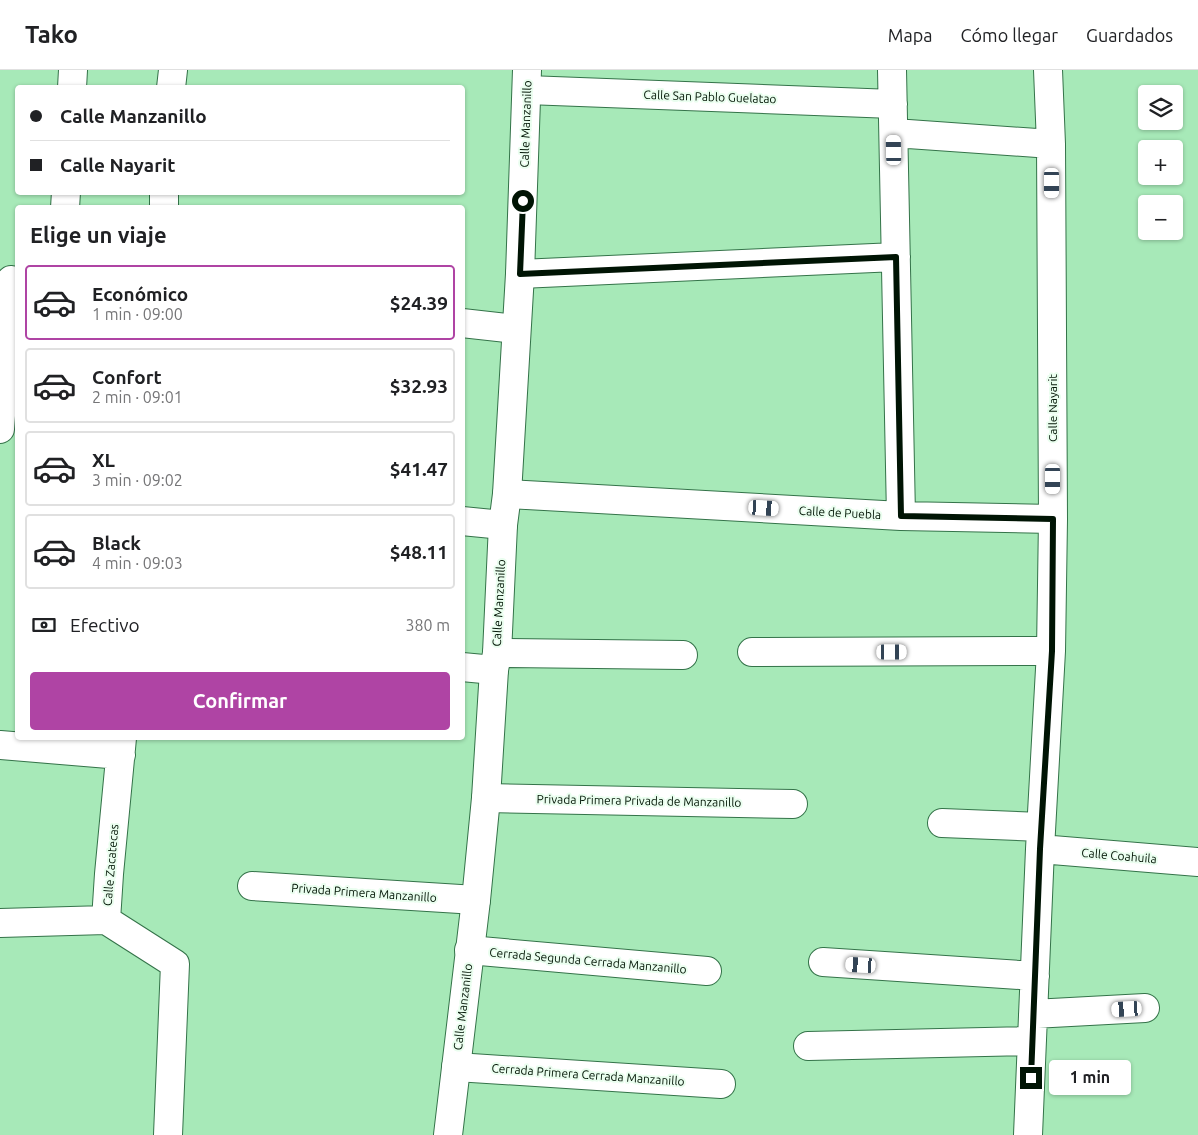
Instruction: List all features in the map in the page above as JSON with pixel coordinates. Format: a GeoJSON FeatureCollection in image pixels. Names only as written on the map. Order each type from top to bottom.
{"type":"FeatureCollection","features":[{"type":"Feature","properties":{"kind":"street"},"geometry":{"type":"LineString","coordinates":[[72,85],[73,70]]}},
{"type":"Feature","properties":{"kind":"street"},"geometry":{"type":"LineString","coordinates":[[171,85],[172,70]]}},
{"type":"Feature","properties":{"kind":"street"},"geometry":{"type":"LineString","coordinates":[[892,70],[901,516]]}},
{"type":"Feature","properties":{"kind":"street","name":"Calle Nayarit"},"geometry":{"type":"LineString","coordinates":[[1028,1135],[1040,838],[1052,651],[1052,144],[1048,70]]}},
{"type":"Feature","properties":{"kind":"street","name":"Calle San Pablo Guelatao"},"geometry":{"type":"LineString","coordinates":[[527,80],[893,104]]}},
{"type":"Feature","properties":{"kind":"street","name":"Calle Manzanillo"},"geometry":{"type":"LineString","coordinates":[[448,1135],[486,798],[520,274],[527,80]]}},
{"type":"Feature","properties":{"kind":"street"},"geometry":{"type":"LineString","coordinates":[[894,133],[1052,144]]}},
{"type":"Feature","properties":{"kind":"street"},"geometry":{"type":"LineString","coordinates":[[520,274],[896,257]]}},
{"type":"Feature","properties":{"kind":"street"},"geometry":{"type":"LineString","coordinates":[[0,429],[14,280]]}},
{"type":"Feature","properties":{"kind":"street"},"geometry":{"type":"LineString","coordinates":[[465,323],[516,329]]}},
{"type":"Feature","properties":{"kind":"street","name":"Calle de Puebla"},"geometry":{"type":"LineString","coordinates":[[507,494],[901,516],[1053,519]]}},
{"type":"Feature","properties":{"kind":"street"},"geometry":{"type":"LineString","coordinates":[[465,521],[503,524]]}},
{"type":"Feature","properties":{"kind":"street"},"geometry":{"type":"LineString","coordinates":[[752,652],[1052,651]]}},
{"type":"Feature","properties":{"kind":"street"},"geometry":{"type":"LineString","coordinates":[[465,667],[496,662],[683,655]]}},
{"type":"Feature","properties":{"kind":"street"},"geometry":{"type":"LineString","coordinates":[[0,745],[121,746]]}},
{"type":"Feature","properties":{"kind":"street","name":"Calle Zacatecas"},"geometry":{"type":"LineString","coordinates":[[121,746],[106,920],[175,964],[168,1135]]}},
{"type":"Feature","properties":{"kind":"street","name":"Privada Primera Privada de Manzanillo"},"geometry":{"type":"LineString","coordinates":[[486,798],[793,804]]}},
{"type":"Feature","properties":{"kind":"street","name":"Calle Coahuila"},"geometry":{"type":"LineString","coordinates":[[942,823],[1198,862]]}},
{"type":"Feature","properties":{"kind":"street","name":"Privada Primera Manzanillo"},"geometry":{"type":"LineString","coordinates":[[252,886],[476,900]]}},
{"type":"Feature","properties":{"kind":"street"},"geometry":{"type":"LineString","coordinates":[[0,923],[106,920]]}},
{"type":"Feature","properties":{"kind":"street","name":"Cerrada Segunda Cerrada Manzanillo"},"geometry":{"type":"LineString","coordinates":[[470,950],[706,970]]}},
{"type":"Feature","properties":{"kind":"street"},"geometry":{"type":"LineString","coordinates":[[822,962],[1034,976]]}},
{"type":"Feature","properties":{"kind":"street"},"geometry":{"type":"LineString","coordinates":[[808,1046],[1032,1028],[1146,1008]]}},
{"type":"Feature","properties":{"kind":"street","name":"Cerrada Primera Cerrada Manzanillo"},"geometry":{"type":"LineString","coordinates":[[456,1067],[721,1084]]}},
{"type":"Feature","properties":{"kind":"route"},"geometry":{"type":"LineString","coordinates":[[523,201],[520,274],[896,257],[901,516],[1053,519],[1052,651],[1040,849],[1031,1078]]}}]}
